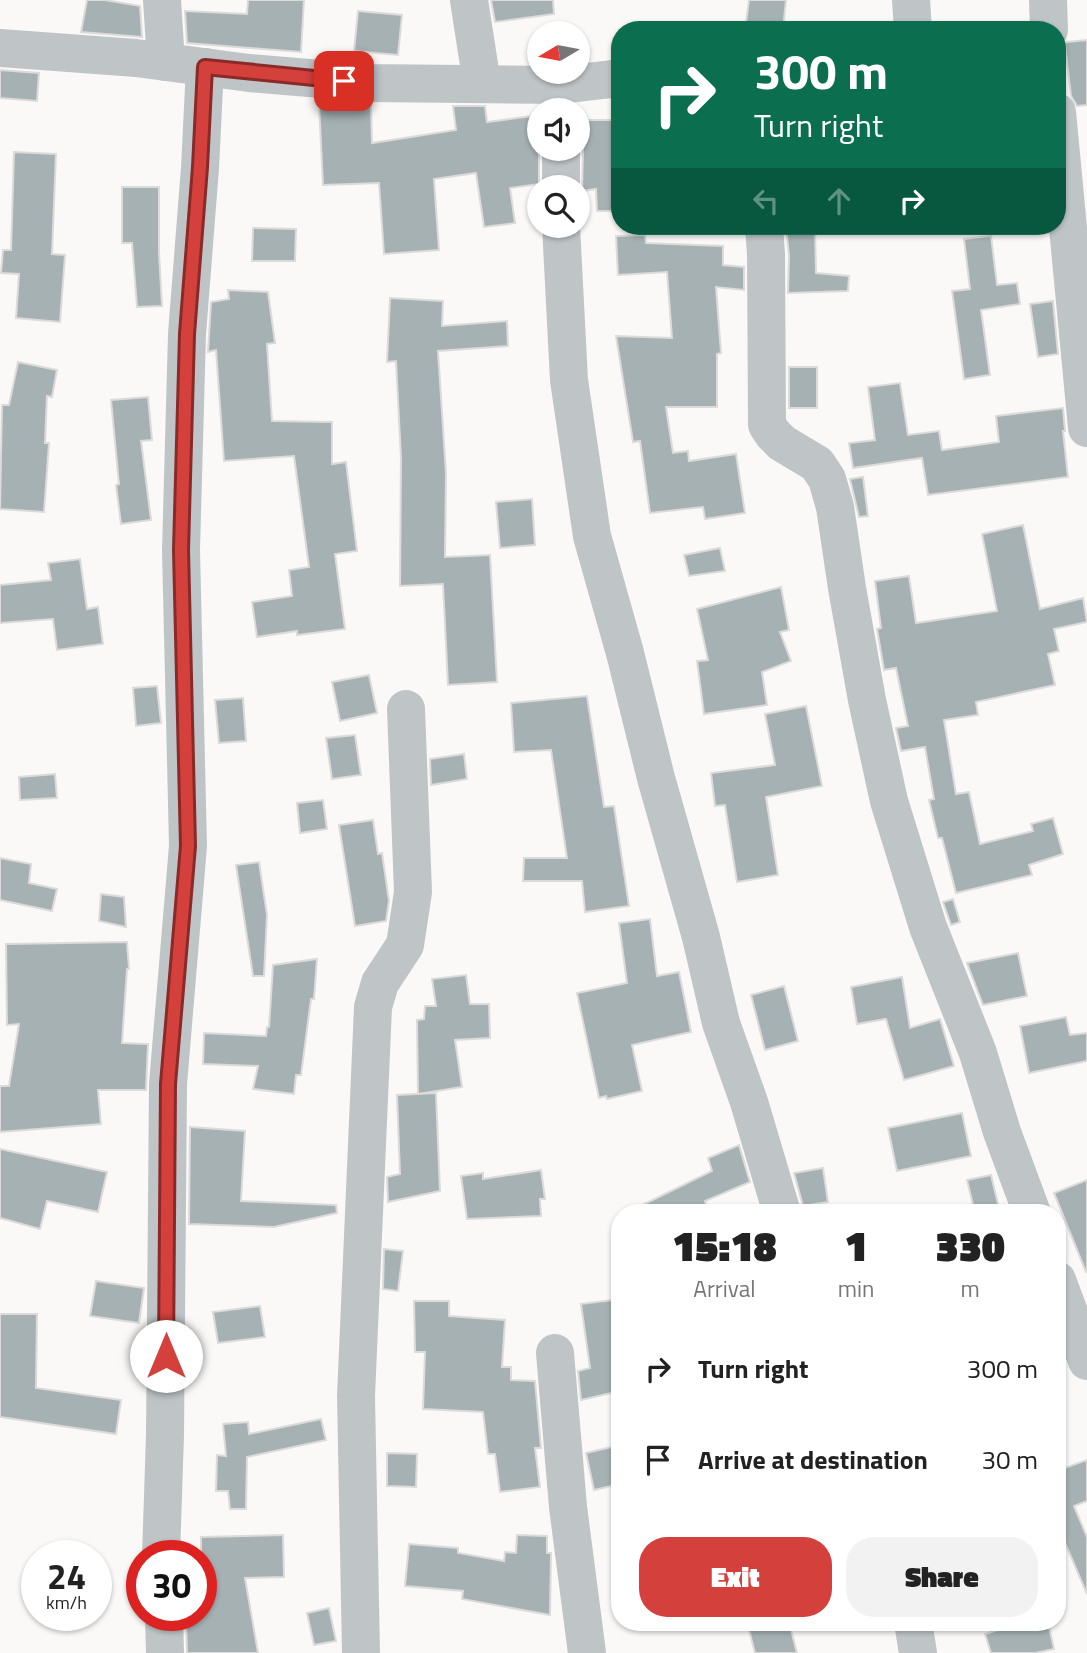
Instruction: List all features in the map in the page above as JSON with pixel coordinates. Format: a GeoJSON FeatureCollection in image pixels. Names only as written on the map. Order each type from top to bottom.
{"type":"FeatureCollection","features":[{"type":"Feature","properties":{"kind":"street"},"geometry":{"type":"LineString","coordinates":[[162,0],[166,62]]}},
{"type":"Feature","properties":{"kind":"street"},"geometry":{"type":"LineString","coordinates":[[469,0],[482,84]]}},
{"type":"Feature","properties":{"kind":"street"},"geometry":{"type":"LineString","coordinates":[[911,0],[912,21]]}},
{"type":"Feature","properties":{"kind":"street"},"geometry":{"type":"LineString","coordinates":[[1048,0],[1049,21]]}},
{"type":"Feature","properties":{"kind":"street"},"geometry":{"type":"LineString","coordinates":[[0,48],[27,48],[368,83],[482,84],[561,98],[611,81]]}},
{"type":"Feature","properties":{"kind":"street"},"geometry":{"type":"LineString","coordinates":[[162,1540],[168,1084],[188,846],[181,550],[187,334],[205,67]]}},
{"type":"Feature","properties":{"kind":"street"},"geometry":{"type":"LineString","coordinates":[[1066,207],[1087,428]]}},
{"type":"Feature","properties":{"kind":"street"},"geometry":{"type":"LineString","coordinates":[[765,235],[766,425],[782,443],[817,464],[827,479],[835,507],[846,587],[867,700],[890,801],[928,926],[978,1053],[1002,1132],[1029,1204]]}},
{"type":"Feature","properties":{"kind":"street"},"geometry":{"type":"LineString","coordinates":[[562,238],[569,380],[592,536],[701,937],[721,1023],[749,1102],[779,1204]]}},
{"type":"Feature","properties":{"kind":"street"},"geometry":{"type":"LineString","coordinates":[[361,1653],[356,1395],[373,1007],[380,983],[405,945],[413,892],[406,709]]}},
{"type":"Feature","properties":{"kind":"street"},"geometry":{"type":"LineString","coordinates":[[1066,1304],[1087,1361]]}},
{"type":"Feature","properties":{"kind":"street"},"geometry":{"type":"LineString","coordinates":[[555,1353],[568,1507],[587,1653]]}},
{"type":"Feature","properties":{"kind":"street"},"geometry":{"type":"LineString","coordinates":[[164,1631],[165,1653]]}},
{"type":"Feature","properties":{"kind":"street"},"geometry":{"type":"LineString","coordinates":[[914,1631],[918,1653]]}},
{"type":"Feature","properties":{"kind":"building"},"geometry":{"type":"Polygon","coordinates":[[[87,0],[140,6],[142,37],[81,32],[87,0]]]}},
{"type":"Feature","properties":{"kind":"building"},"geometry":{"type":"Polygon","coordinates":[[[248,0],[304,0],[301,52],[187,43],[185,11],[247,14],[248,0]]]}},
{"type":"Feature","properties":{"kind":"building"},"geometry":{"type":"Polygon","coordinates":[[[491,0],[553,0],[554,14],[495,22],[491,0]]]}},
{"type":"Feature","properties":{"kind":"building"},"geometry":{"type":"Polygon","coordinates":[[[749,0],[786,0],[784,21],[746,21],[749,0]]]}},
{"type":"Feature","properties":{"kind":"building"},"geometry":{"type":"Polygon","coordinates":[[[358,11],[402,15],[398,55],[354,51],[358,11]]]}},
{"type":"Feature","properties":{"kind":"building"},"geometry":{"type":"Polygon","coordinates":[[[1087,40],[1087,105],[1077,106],[1071,96],[1067,42],[1087,40]]]}},
{"type":"Feature","properties":{"kind":"building"},"geometry":{"type":"Polygon","coordinates":[[[0,70],[39,73],[37,101],[0,98],[0,70]]]}},
{"type":"Feature","properties":{"kind":"building"},"geometry":{"type":"Polygon","coordinates":[[[319,104],[371,105],[372,143],[456,130],[453,106],[485,106],[487,122],[527,117],[527,161],[539,161],[539,175],[527,175],[527,186],[510,188],[515,223],[484,227],[476,173],[434,179],[439,250],[384,254],[379,183],[323,185],[319,104]]]}},
{"type":"Feature","properties":{"kind":"building"},"geometry":{"type":"Polygon","coordinates":[[[590,120],[611,120],[611,211],[597,211],[596,189],[590,190],[590,175],[582,175],[583,161],[590,161],[590,120]]]}},
{"type":"Feature","properties":{"kind":"building"},"geometry":{"type":"Polygon","coordinates":[[[14,152],[56,154],[52,254],[65,255],[60,322],[16,318],[19,274],[1,273],[3,250],[11,250],[14,152]]]}},
{"type":"Feature","properties":{"kind":"building"},"geometry":{"type":"Polygon","coordinates":[[[122,187],[159,187],[162,306],[137,307],[132,243],[122,243],[122,187]]]}},
{"type":"Feature","properties":{"kind":"building"},"geometry":{"type":"Polygon","coordinates":[[[253,228],[296,229],[295,261],[252,261],[253,228]]]}},
{"type":"Feature","properties":{"kind":"building"},"geometry":{"type":"Polygon","coordinates":[[[645,235],[646,243],[723,246],[723,265],[744,267],[744,290],[716,287],[721,353],[717,354],[717,407],[666,407],[673,453],[688,451],[689,461],[736,454],[745,513],[705,519],[703,507],[650,513],[640,441],[633,442],[616,336],[672,338],[667,272],[618,275],[616,236],[645,235]]]}},
{"type":"Feature","properties":{"kind":"building"},"geometry":{"type":"Polygon","coordinates":[[[787,235],[815,235],[816,273],[849,276],[848,291],[788,293],[787,235]]]}},
{"type":"Feature","properties":{"kind":"building"},"geometry":{"type":"Polygon","coordinates":[[[991,236],[997,285],[1017,283],[1020,304],[981,310],[990,375],[964,379],[952,291],[970,289],[964,239],[991,236]]]}},
{"type":"Feature","properties":{"kind":"building"},"geometry":{"type":"Polygon","coordinates":[[[228,290],[268,292],[275,343],[267,344],[272,421],[332,422],[332,464],[346,462],[357,551],[335,554],[345,629],[297,635],[297,631],[257,637],[252,602],[292,596],[289,570],[309,567],[294,456],[224,461],[216,350],[208,352],[211,302],[229,299],[228,290]]]}},
{"type":"Feature","properties":{"kind":"building"},"geometry":{"type":"Polygon","coordinates":[[[390,298],[443,301],[442,326],[507,321],[508,346],[438,351],[446,474],[445,557],[490,555],[497,682],[448,685],[443,584],[400,586],[401,458],[396,361],[387,362],[390,298]]]}},
{"type":"Feature","properties":{"kind":"building"},"geometry":{"type":"Polygon","coordinates":[[[1053,301],[1058,354],[1038,357],[1030,304],[1053,301]]]}},
{"type":"Feature","properties":{"kind":"building"},"geometry":{"type":"Polygon","coordinates":[[[18,362],[57,370],[52,397],[47,396],[45,443],[49,443],[44,512],[0,509],[2,405],[9,405],[18,362]]]}},
{"type":"Feature","properties":{"kind":"building"},"geometry":{"type":"Polygon","coordinates":[[[789,367],[817,367],[817,408],[789,408],[789,367]]]}},
{"type":"Feature","properties":{"kind":"building"},"geometry":{"type":"Polygon","coordinates":[[[900,383],[908,435],[939,431],[942,450],[999,442],[996,416],[1063,408],[1068,477],[928,495],[922,458],[853,468],[849,443],[875,440],[868,387],[900,383]]]}},
{"type":"Feature","properties":{"kind":"building"},"geometry":{"type":"Polygon","coordinates":[[[148,397],[152,440],[141,441],[151,520],[121,524],[111,400],[148,397]]]}},
{"type":"Feature","properties":{"kind":"building"},"geometry":{"type":"Polygon","coordinates":[[[863,477],[868,516],[859,517],[850,479],[863,477]]]}},
{"type":"Feature","properties":{"kind":"building"},"geometry":{"type":"Polygon","coordinates":[[[532,499],[535,545],[500,548],[496,502],[532,499]]]}},
{"type":"Feature","properties":{"kind":"building"},"geometry":{"type":"Polygon","coordinates":[[[1023,525],[1040,609],[1083,598],[1087,622],[1054,629],[1059,651],[1048,654],[1055,685],[976,702],[978,715],[944,720],[956,794],[969,792],[980,844],[1033,831],[1031,824],[1053,818],[1063,854],[1029,865],[1032,875],[956,893],[929,800],[934,799],[925,747],[901,751],[896,728],[908,726],[896,668],[884,670],[877,629],[881,628],[875,581],[909,576],[916,623],[997,611],[982,534],[1023,525]]]}},
{"type":"Feature","properties":{"kind":"building"},"geometry":{"type":"Polygon","coordinates":[[[720,548],[725,571],[689,576],[684,555],[720,548]]]}},
{"type":"Feature","properties":{"kind":"building"},"geometry":{"type":"Polygon","coordinates":[[[80,559],[87,609],[98,607],[103,644],[57,650],[53,619],[0,623],[0,585],[51,580],[48,563],[80,559]]]}},
{"type":"Feature","properties":{"kind":"building"},"geometry":{"type":"Polygon","coordinates":[[[781,587],[789,630],[780,632],[791,661],[762,672],[767,705],[704,714],[697,661],[708,660],[697,609],[781,587]]]}},
{"type":"Feature","properties":{"kind":"building"},"geometry":{"type":"Polygon","coordinates":[[[369,675],[377,713],[340,721],[332,682],[369,675]]]}},
{"type":"Feature","properties":{"kind":"building"},"geometry":{"type":"Polygon","coordinates":[[[157,686],[161,723],[136,726],[133,688],[157,686]]]}},
{"type":"Feature","properties":{"kind":"building"},"geometry":{"type":"Polygon","coordinates":[[[587,696],[604,807],[614,806],[629,906],[585,912],[582,881],[523,881],[524,858],[567,858],[551,750],[514,752],[511,703],[587,696]]]}},
{"type":"Feature","properties":{"kind":"building"},"geometry":{"type":"Polygon","coordinates":[[[243,698],[246,741],[219,743],[215,700],[243,698]]]}},
{"type":"Feature","properties":{"kind":"building"},"geometry":{"type":"Polygon","coordinates":[[[806,706],[822,786],[766,797],[778,875],[737,882],[725,805],[715,806],[711,773],[775,765],[765,714],[806,706]]]}},
{"type":"Feature","properties":{"kind":"building"},"geometry":{"type":"Polygon","coordinates":[[[355,735],[361,775],[332,779],[326,738],[355,735]]]}},
{"type":"Feature","properties":{"kind":"building"},"geometry":{"type":"Polygon","coordinates":[[[464,754],[467,779],[431,785],[430,759],[464,754]]]}},
{"type":"Feature","properties":{"kind":"building"},"geometry":{"type":"Polygon","coordinates":[[[55,774],[57,798],[20,800],[19,777],[55,774]]]}},
{"type":"Feature","properties":{"kind":"building"},"geometry":{"type":"Polygon","coordinates":[[[323,800],[327,829],[300,833],[297,803],[323,800]]]}},
{"type":"Feature","properties":{"kind":"building"},"geometry":{"type":"Polygon","coordinates":[[[373,820],[378,854],[382,853],[389,901],[386,921],[355,926],[339,825],[373,820]]]}},
{"type":"Feature","properties":{"kind":"building"},"geometry":{"type":"Polygon","coordinates":[[[0,858],[31,864],[29,883],[57,889],[52,911],[0,900],[0,858]]]}},
{"type":"Feature","properties":{"kind":"building"},"geometry":{"type":"Polygon","coordinates":[[[259,862],[267,915],[264,976],[253,976],[236,865],[259,862]]]}},
{"type":"Feature","properties":{"kind":"building"},"geometry":{"type":"Polygon","coordinates":[[[101,894],[124,897],[126,927],[99,921],[101,894]]]}},
{"type":"Feature","properties":{"kind":"building"},"geometry":{"type":"Polygon","coordinates":[[[953,899],[960,922],[951,925],[943,902],[953,899]]]}},
{"type":"Feature","properties":{"kind":"building"},"geometry":{"type":"Polygon","coordinates":[[[650,919],[657,976],[679,972],[691,1032],[632,1045],[642,1091],[607,1099],[606,1096],[599,1098],[577,993],[627,983],[619,923],[650,919]]]}},
{"type":"Feature","properties":{"kind":"building"},"geometry":{"type":"Polygon","coordinates":[[[127,942],[129,969],[122,1043],[148,1044],[146,1090],[98,1090],[101,1124],[0,1132],[0,1086],[9,1086],[19,1024],[7,1025],[6,944],[127,942]]]}},
{"type":"Feature","properties":{"kind":"building"},"geometry":{"type":"Polygon","coordinates":[[[1018,953],[1027,996],[983,1005],[967,963],[1018,953]]]}},
{"type":"Feature","properties":{"kind":"building"},"geometry":{"type":"Polygon","coordinates":[[[317,959],[314,999],[311,999],[301,1075],[296,1075],[294,1094],[253,1089],[258,1066],[203,1064],[204,1033],[266,1036],[269,1027],[273,965],[317,959]]]}},
{"type":"Feature","properties":{"kind":"building"},"geometry":{"type":"Polygon","coordinates":[[[466,975],[470,1004],[489,1004],[490,1038],[455,1040],[462,1087],[418,1094],[417,1020],[424,1019],[425,1006],[436,1006],[432,979],[466,975]]]}},
{"type":"Feature","properties":{"kind":"building"},"geometry":{"type":"Polygon","coordinates":[[[902,977],[910,1028],[940,1019],[954,1066],[904,1080],[886,1019],[857,1024],[851,987],[902,977]]]}},
{"type":"Feature","properties":{"kind":"building"},"geometry":{"type":"Polygon","coordinates":[[[784,986],[798,1041],[765,1050],[751,995],[784,986]]]}},
{"type":"Feature","properties":{"kind":"building"},"geometry":{"type":"Polygon","coordinates":[[[1066,1017],[1070,1035],[1087,1033],[1087,1061],[1029,1073],[1020,1026],[1066,1017]]]}},
{"type":"Feature","properties":{"kind":"building"},"geometry":{"type":"Polygon","coordinates":[[[436,1093],[440,1191],[388,1202],[387,1177],[400,1174],[397,1095],[436,1093]]]}},
{"type":"Feature","properties":{"kind":"building"},"geometry":{"type":"Polygon","coordinates":[[[962,1113],[971,1156],[897,1171],[888,1128],[962,1113]]]}},
{"type":"Feature","properties":{"kind":"building"},"geometry":{"type":"Polygon","coordinates":[[[190,1127],[245,1131],[241,1201],[336,1205],[337,1213],[274,1227],[189,1224],[190,1127]]]}},
{"type":"Feature","properties":{"kind":"building"},"geometry":{"type":"Polygon","coordinates":[[[739,1145],[750,1182],[705,1201],[706,1204],[644,1204],[712,1171],[708,1158],[739,1145]]]}},
{"type":"Feature","properties":{"kind":"building"},"geometry":{"type":"Polygon","coordinates":[[[0,1149],[107,1172],[98,1212],[47,1201],[40,1229],[0,1218],[0,1149]]]}},
{"type":"Feature","properties":{"kind":"building"},"geometry":{"type":"Polygon","coordinates":[[[823,1168],[828,1202],[802,1204],[794,1173],[823,1168]]]}},
{"type":"Feature","properties":{"kind":"building"},"geometry":{"type":"Polygon","coordinates":[[[541,1170],[545,1199],[540,1199],[541,1216],[467,1219],[461,1176],[483,1173],[483,1179],[541,1170]]]}},
{"type":"Feature","properties":{"kind":"building"},"geometry":{"type":"Polygon","coordinates":[[[991,1175],[998,1204],[973,1204],[967,1180],[991,1175]]]}},
{"type":"Feature","properties":{"kind":"building"},"geometry":{"type":"Polygon","coordinates":[[[1087,1180],[1086,1272],[1066,1223],[1066,1204],[1058,1204],[1054,1193],[1087,1180]]]}},
{"type":"Feature","properties":{"kind":"building"},"geometry":{"type":"Polygon","coordinates":[[[384,1249],[403,1251],[398,1291],[383,1289],[384,1249]]]}},
{"type":"Feature","properties":{"kind":"building"},"geometry":{"type":"Polygon","coordinates":[[[96,1281],[144,1288],[139,1323],[90,1316],[96,1281]]]}},
{"type":"Feature","properties":{"kind":"building"},"geometry":{"type":"Polygon","coordinates":[[[611,1300],[611,1393],[581,1400],[578,1371],[590,1368],[581,1304],[611,1300]]]}},
{"type":"Feature","properties":{"kind":"building"},"geometry":{"type":"Polygon","coordinates":[[[414,1301],[449,1301],[449,1316],[505,1320],[502,1367],[511,1367],[511,1380],[535,1381],[541,1448],[535,1448],[540,1487],[500,1492],[495,1454],[488,1454],[483,1412],[423,1409],[425,1352],[415,1352],[414,1301]]]}},
{"type":"Feature","properties":{"kind":"building"},"geometry":{"type":"Polygon","coordinates":[[[260,1306],[265,1337],[218,1343],[213,1312],[260,1306]]]}},
{"type":"Feature","properties":{"kind":"building"},"geometry":{"type":"Polygon","coordinates":[[[0,1314],[37,1314],[36,1388],[121,1400],[116,1434],[0,1417],[0,1314]]]}},
{"type":"Feature","properties":{"kind":"building"},"geometry":{"type":"Polygon","coordinates":[[[321,1419],[326,1440],[247,1457],[246,1509],[230,1509],[228,1491],[216,1491],[217,1455],[226,1456],[223,1424],[248,1422],[249,1434],[321,1419]]]}},
{"type":"Feature","properties":{"kind":"building"},"geometry":{"type":"Polygon","coordinates":[[[611,1447],[611,1486],[594,1490],[586,1453],[611,1447]]]}},
{"type":"Feature","properties":{"kind":"building"},"geometry":{"type":"Polygon","coordinates":[[[387,1453],[417,1454],[416,1487],[387,1486],[387,1453]]]}},
{"type":"Feature","properties":{"kind":"building"},"geometry":{"type":"Polygon","coordinates":[[[1087,1460],[1087,1501],[1074,1506],[1087,1537],[1087,1594],[1066,1545],[1066,1468],[1087,1460]]]}},
{"type":"Feature","properties":{"kind":"building"},"geometry":{"type":"Polygon","coordinates":[[[283,1535],[284,1577],[245,1578],[258,1653],[187,1653],[186,1631],[217,1631],[217,1540],[201,1540],[201,1537],[283,1535]]]}},
{"type":"Feature","properties":{"kind":"building"},"geometry":{"type":"Polygon","coordinates":[[[517,1535],[547,1536],[547,1553],[551,1553],[550,1615],[462,1599],[463,1591],[405,1586],[409,1544],[458,1548],[458,1553],[504,1561],[505,1552],[516,1553],[517,1535]]]}},
{"type":"Feature","properties":{"kind":"building"},"geometry":{"type":"Polygon","coordinates":[[[329,1608],[336,1641],[314,1645],[307,1613],[329,1608]]]}},
{"type":"Feature","properties":{"kind":"building"},"geometry":{"type":"Polygon","coordinates":[[[749,1631],[791,1631],[797,1653],[755,1653],[749,1631]]]}},
{"type":"Feature","properties":{"kind":"building"},"geometry":{"type":"Polygon","coordinates":[[[994,1631],[1050,1631],[1054,1649],[1035,1653],[991,1653],[985,1634],[994,1631]]]}},
{"type":"Feature","properties":{"kind":"route"},"geometry":{"type":"LineString","coordinates":[[166,1356],[168,1084],[188,846],[181,550],[187,334],[205,67],[344,81]]}}]}
